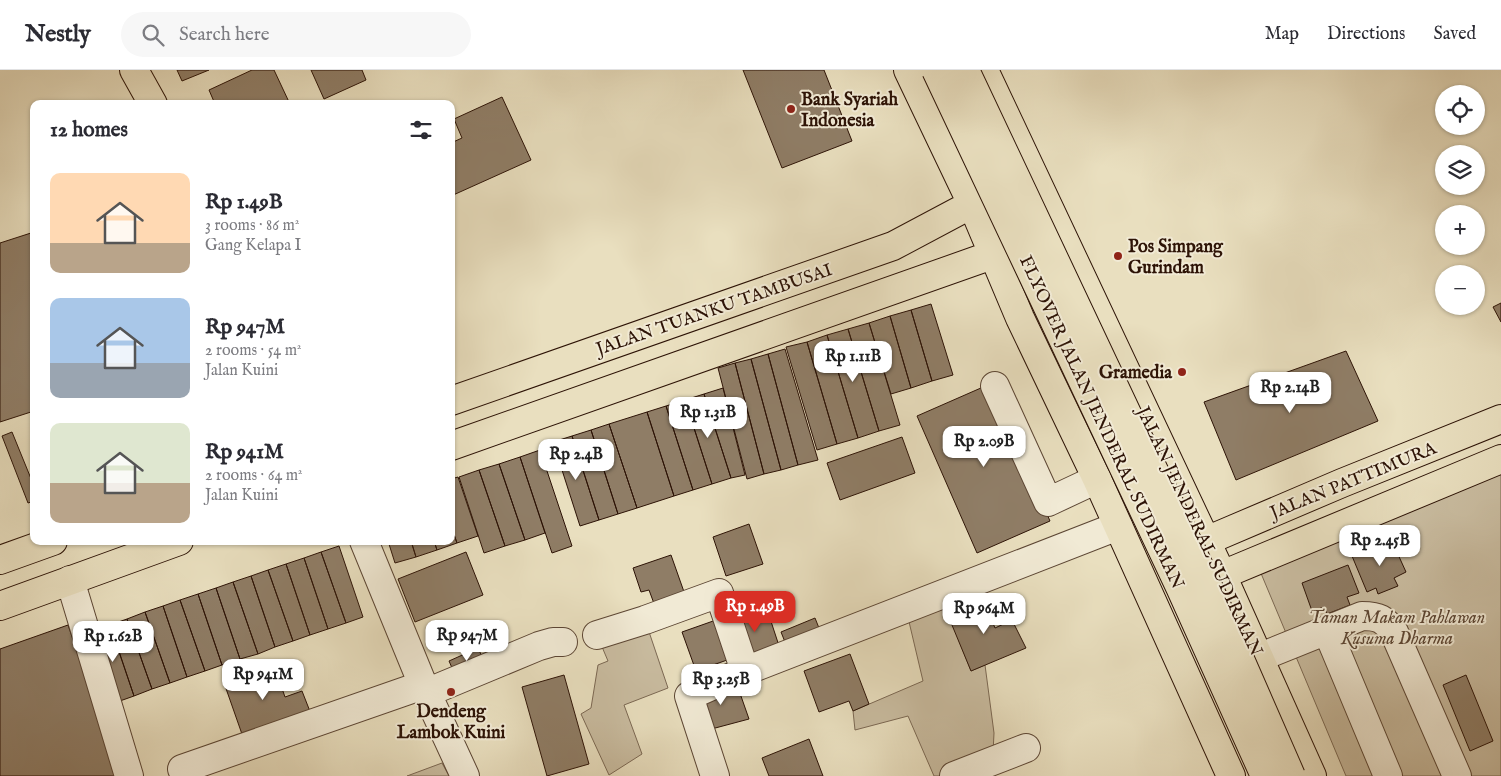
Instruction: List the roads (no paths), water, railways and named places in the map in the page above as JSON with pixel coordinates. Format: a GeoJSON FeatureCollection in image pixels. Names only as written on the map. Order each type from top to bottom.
{"type":"FeatureCollection","features":[{"type":"Feature","properties":{"kind":"main road"},"geometry":{"type":"LineString","coordinates":[[134,70],[151,100]]}},
{"type":"Feature","properties":{"kind":"main road"},"geometry":{"type":"LineString","coordinates":[[908,70],[972,204],[1020,318],[1097,479],[1231,776]]}},
{"type":"Feature","properties":{"kind":"main road","name":"FLYOVER JALAN JENDERAL SUDIRMAN"},"geometry":{"type":"LineString","coordinates":[[936,70],[1167,560],[1264,776]]}},
{"type":"Feature","properties":{"kind":"main road","name":"FLYOVER JALAN JENDERAL SUDIRMAN"},"geometry":{"type":"LineString","coordinates":[[965,70],[1204,577],[1291,776]]}},
{"type":"Feature","properties":{"kind":"main road","name":"JALAN JENDERAL SUDIRMAN"},"geometry":{"type":"LineString","coordinates":[[984,70],[1222,575],[1312,776]]}},
{"type":"Feature","properties":{"kind":"main road"},"geometry":{"type":"LineString","coordinates":[[455,445],[992,255],[1038,185]]}},
{"type":"Feature","properties":{"kind":"main road"},"geometry":{"type":"LineString","coordinates":[[972,204],[1018,216],[1061,231]]}},
{"type":"Feature","properties":{"kind":"main road","name":"JALAN TUANKU TAMBUSAI"},"geometry":{"type":"LineString","coordinates":[[455,400],[893,246],[972,204]]}},
{"type":"Feature","properties":{"kind":"main road","name":"JALAN PATTIMURA"},"geometry":{"type":"LineString","coordinates":[[1206,541],[1342,483],[1501,419]]}},
{"type":"Feature","properties":{"kind":"main road"},"geometry":{"type":"LineString","coordinates":[[1206,541],[1185,520],[1157,463],[1150,458],[1142,456],[1126,460],[1120,466],[1116,482],[1118,490],[1206,686],[1206,719]]}},
{"type":"Feature","properties":{"kind":"main road","name":"JALAN PATTIMURA"},"geometry":{"type":"LineString","coordinates":[[1222,575],[1501,459]]}},
{"type":"Feature","properties":{"kind":"main road"},"geometry":{"type":"LineString","coordinates":[[0,560],[42,545]]}},
{"type":"Feature","properties":{"kind":"main road"},"geometry":{"type":"LineString","coordinates":[[0,606],[168,545]]}},
{"type":"Feature","properties":{"kind":"street"},"geometry":{"type":"LineString","coordinates":[[995,386],[1048,502],[1097,479]]}},
{"type":"Feature","properties":{"kind":"street"},"geometry":{"type":"LineString","coordinates":[[715,776],[689,696],[745,671],[1118,526]]}},
{"type":"Feature","properties":{"kind":"street"},"geometry":{"type":"LineString","coordinates":[[366,545],[424,689],[466,776]]}},
{"type":"Feature","properties":{"kind":"street"},"geometry":{"type":"LineString","coordinates":[[70,580],[129,776]]}},
{"type":"Feature","properties":{"kind":"street"},"geometry":{"type":"LineString","coordinates":[[597,635],[719,593],[745,671]]}},
{"type":"Feature","properties":{"kind":"street"},"geometry":{"type":"LineString","coordinates":[[1258,658],[1362,616],[1374,616],[1385,621],[1394,632],[1457,776]]}},
{"type":"Feature","properties":{"kind":"street"},"geometry":{"type":"LineString","coordinates":[[1327,630],[1388,776]]}},
{"type":"Feature","properties":{"kind":"street"},"geometry":{"type":"LineString","coordinates":[[182,769],[424,689],[538,646],[553,642],[563,642]]}},
{"type":"Feature","properties":{"kind":"street"},"geometry":{"type":"LineString","coordinates":[[954,776],[1026,748]]}},
{"type":"Feature","properties":{"kind":"place","name":"Bank Syariah Indonesia"},"geometry":{"type":"Point","coordinates":[791,109]}},
{"type":"Feature","properties":{"kind":"place","name":"Pos Simpang Gurindam"},"geometry":{"type":"Point","coordinates":[1118,256]}},
{"type":"Feature","properties":{"kind":"place","name":"Gramedia"},"geometry":{"type":"Point","coordinates":[1182,372]}},
{"type":"Feature","properties":{"kind":"place","name":"Dendeng Lambok Kuini"},"geometry":{"type":"Point","coordinates":[451,692]}},
{"type":"Feature","properties":{"kind":"park label","name":"Taman Makam Pahlawan Kusuma Dharma"},"geometry":{"type":"Point","coordinates":[1397,627]}}]}
